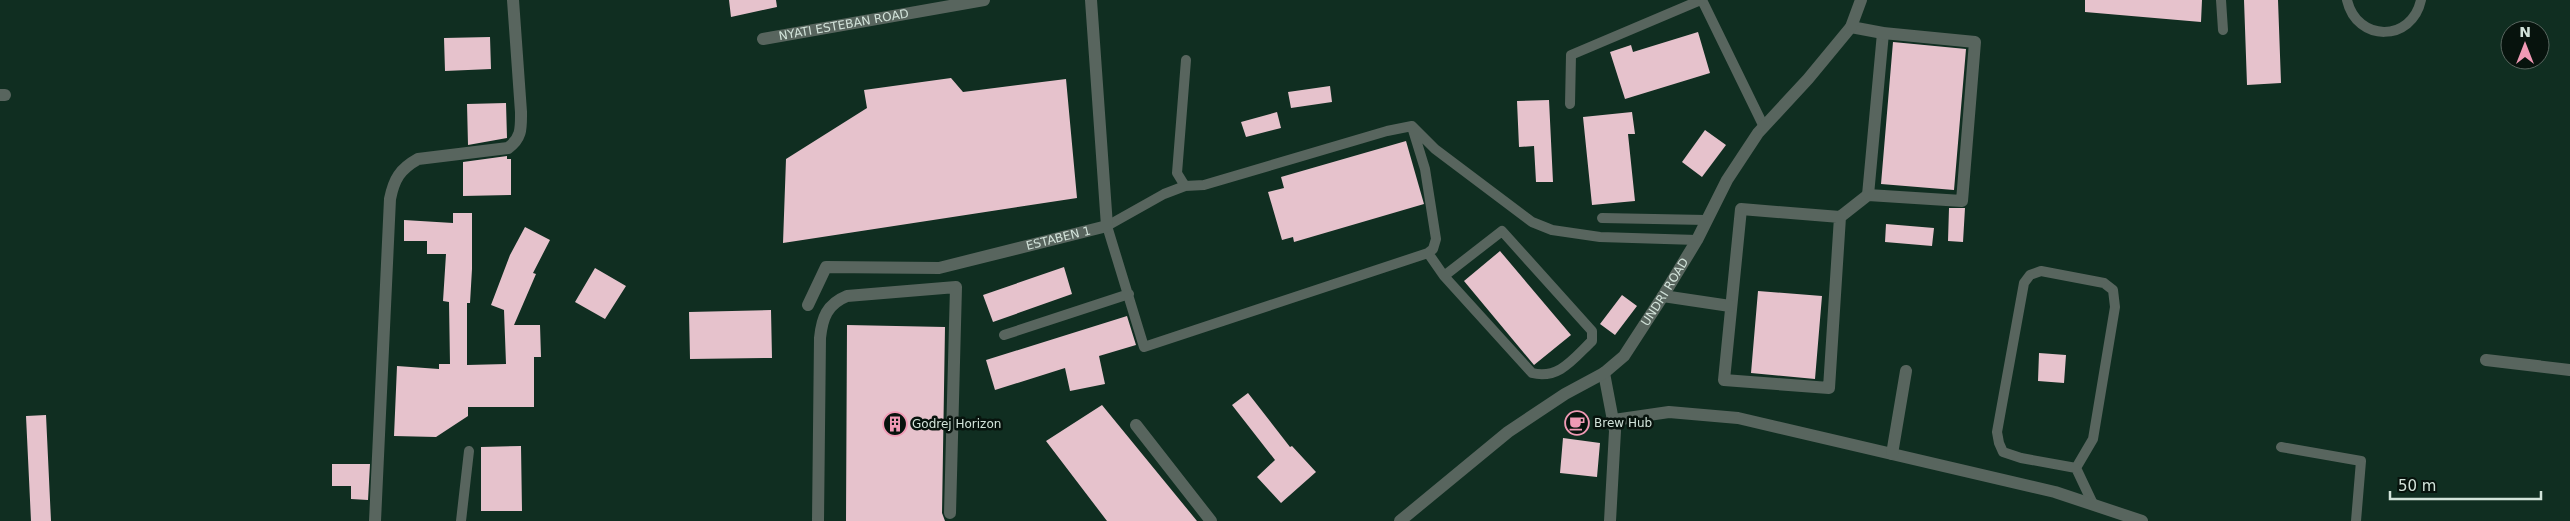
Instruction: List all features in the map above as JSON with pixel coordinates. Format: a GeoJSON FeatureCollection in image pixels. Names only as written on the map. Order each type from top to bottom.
{"type":"FeatureCollection","features":[{"type":"Feature","properties":{"kind":"street"},"geometry":{"type":"LineString","coordinates":[[375,521],[390,199],[393,180],[406,166],[418,159],[508,148],[517,142],[522,130],[513,0]]}},
{"type":"Feature","properties":{"kind":"street","name":"NYATI ESTEBAN ROAD"},"geometry":{"type":"LineString","coordinates":[[763,39],[984,0]]}},
{"type":"Feature","properties":{"kind":"street","name":"ESTABEN 1"},"geometry":{"type":"LineString","coordinates":[[808,305],[826,267],[939,268],[1107,226],[1091,0]]}},
{"type":"Feature","properties":{"kind":"street","name":"UNDRI ROAD"},"geometry":{"type":"LineString","coordinates":[[1400,521],[1508,432],[1565,394],[1604,373],[1624,356],[1697,240],[1727,180],[1764,127],[1808,79],[1851,27],[1861,0]]}},
{"type":"Feature","properties":{"kind":"street"},"geometry":{"type":"LineString","coordinates":[[1840,217],[1829,388],[1724,380],[1741,209],[1840,217],[1868,195],[1962,201],[1975,42],[1883,33],[1851,27]]}},
{"type":"Feature","properties":{"kind":"street"},"geometry":{"type":"LineString","coordinates":[[1868,195],[1883,33]]}},
{"type":"Feature","properties":{"kind":"street"},"geometry":{"type":"LineString","coordinates":[[818,521],[820,338],[822,323],[827,311],[831,305],[847,296],[956,288],[950,513]]}},
{"type":"Feature","properties":{"kind":"street"},"geometry":{"type":"LineString","coordinates":[[1663,296],[1730,306]]}},
{"type":"Feature","properties":{"kind":"street"},"geometry":{"type":"LineString","coordinates":[[2486,360],[2570,370]]}},
{"type":"Feature","properties":{"kind":"street"},"geometry":{"type":"LineString","coordinates":[[1892,454],[1906,372]]}},
{"type":"Feature","properties":{"kind":"street"},"geometry":{"type":"LineString","coordinates":[[1604,373],[1614,420],[1610,521]]}},
{"type":"Feature","properties":{"kind":"street"},"geometry":{"type":"LineString","coordinates":[[1614,420],[1669,412],[1738,418],[2055,492],[2142,521]]}},
{"type":"Feature","properties":{"kind":"street"},"geometry":{"type":"LineString","coordinates":[[1136,425],[1211,521]]}},
{"type":"Feature","properties":{"kind":"lane"},"geometry":{"type":"LineString","coordinates":[[1570,104],[1571,56],[1701,0],[1764,127]]}},
{"type":"Feature","properties":{"kind":"lane"},"geometry":{"type":"LineString","coordinates":[[2221,0],[2223,30]]}},
{"type":"Feature","properties":{"kind":"lane"},"geometry":{"type":"LineString","coordinates":[[2347,0],[2356,19],[2364,27],[2377,32],[2390,32],[2402,28],[2412,20],[2419,10],[2421,0]]}},
{"type":"Feature","properties":{"kind":"lane"},"geometry":{"type":"LineString","coordinates":[[1185,186],[1177,173],[1186,60]]}},
{"type":"Feature","properties":{"kind":"lane"},"geometry":{"type":"LineString","coordinates":[[1412,126],[1425,169],[1436,239],[1433,249],[1428,253],[1144,347],[1107,226],[1164,194],[1185,186],[1204,185],[1387,131],[1412,126]]}},
{"type":"Feature","properties":{"kind":"lane"},"geometry":{"type":"LineString","coordinates":[[1412,126],[1435,149],[1532,222],[1552,230],[1600,237],[1697,240]]}},
{"type":"Feature","properties":{"kind":"lane"},"geometry":{"type":"LineString","coordinates":[[1602,218],[1706,220]]}},
{"type":"Feature","properties":{"kind":"lane"},"geometry":{"type":"LineString","coordinates":[[1428,253],[1444,276],[1532,373],[1546,376],[1559,371],[1592,341],[1592,331],[1502,231],[1444,276]]}},
{"type":"Feature","properties":{"kind":"lane"},"geometry":{"type":"LineString","coordinates":[[2041,271],[2104,283],[2113,290],[2115,307],[2093,439],[2076,468],[2021,458],[2003,452],[1997,432],[2024,283],[2030,275],[2041,271]]}},
{"type":"Feature","properties":{"kind":"lane"},"geometry":{"type":"LineString","coordinates":[[1004,335],[1129,294]]}},
{"type":"Feature","properties":{"kind":"lane"},"geometry":{"type":"LineString","coordinates":[[2281,447],[2361,461],[2356,521]]}},
{"type":"Feature","properties":{"kind":"lane"},"geometry":{"type":"LineString","coordinates":[[461,521],[469,451]]}},
{"type":"Feature","properties":{"kind":"lane"},"geometry":{"type":"LineString","coordinates":[[2076,468],[2093,504]]}},
{"type":"Feature","properties":{"kind":"building"},"geometry":{"type":"Polygon","coordinates":[[[729,0],[776,0],[777,7],[731,17],[729,0]]]}},
{"type":"Feature","properties":{"kind":"building"},"geometry":{"type":"Polygon","coordinates":[[[2085,0],[2202,0],[2201,22],[2085,12],[2085,0]]]}},
{"type":"Feature","properties":{"kind":"building"},"geometry":{"type":"Polygon","coordinates":[[[2244,0],[2278,0],[2281,83],[2247,85],[2244,0]]]}},
{"type":"Feature","properties":{"kind":"building"},"geometry":{"type":"Polygon","coordinates":[[[1698,32],[1710,73],[1625,99],[1610,52],[1631,45],[1633,52],[1698,32]]]}},
{"type":"Feature","properties":{"kind":"building"},"geometry":{"type":"Polygon","coordinates":[[[490,37],[491,69],[445,71],[444,38],[490,37]]]}},
{"type":"Feature","properties":{"kind":"building"},"geometry":{"type":"Polygon","coordinates":[[[1893,42],[1966,49],[1954,190],[1881,184],[1893,42]]]}},
{"type":"Feature","properties":{"kind":"building"},"geometry":{"type":"Polygon","coordinates":[[[951,78],[963,92],[1066,79],[1077,198],[783,243],[786,159],[867,108],[864,90],[951,78]]]}},
{"type":"Feature","properties":{"kind":"building"},"geometry":{"type":"Polygon","coordinates":[[[1330,86],[1332,102],[1291,108],[1288,92],[1330,86]]]}},
{"type":"Feature","properties":{"kind":"building"},"geometry":{"type":"Polygon","coordinates":[[[1549,100],[1553,182],[1536,182],[1534,146],[1519,147],[1517,101],[1549,100]]]}},
{"type":"Feature","properties":{"kind":"building"},"geometry":{"type":"Polygon","coordinates":[[[506,103],[507,138],[468,145],[467,104],[506,103]]]}},
{"type":"Feature","properties":{"kind":"building"},"geometry":{"type":"Polygon","coordinates":[[[1277,112],[1281,128],[1246,137],[1241,122],[1277,112]]]}},
{"type":"Feature","properties":{"kind":"building"},"geometry":{"type":"Polygon","coordinates":[[[1632,112],[1635,134],[1628,134],[1635,201],[1592,205],[1583,117],[1632,112]]]}},
{"type":"Feature","properties":{"kind":"building"},"geometry":{"type":"Polygon","coordinates":[[[1705,130],[1726,145],[1702,177],[1682,162],[1705,130]]]}},
{"type":"Feature","properties":{"kind":"building"},"geometry":{"type":"Polygon","coordinates":[[[1406,141],[1424,204],[1294,242],[1293,237],[1282,240],[1268,192],[1284,188],[1281,177],[1406,141]]]}},
{"type":"Feature","properties":{"kind":"building"},"geometry":{"type":"Polygon","coordinates":[[[507,156],[507,159],[511,159],[511,195],[463,196],[463,162],[507,156]]]}},
{"type":"Feature","properties":{"kind":"building"},"geometry":{"type":"Polygon","coordinates":[[[1949,208],[1965,208],[1963,242],[1948,241],[1949,208]]]}},
{"type":"Feature","properties":{"kind":"building"},"geometry":{"type":"Polygon","coordinates":[[[453,213],[472,213],[472,269],[470,303],[467,303],[467,365],[506,364],[504,310],[491,305],[510,255],[525,227],[550,240],[533,273],[536,274],[514,325],[540,325],[541,357],[534,357],[534,407],[468,407],[468,416],[436,437],[394,436],[397,366],[439,369],[439,364],[450,364],[449,302],[443,301],[446,254],[427,254],[427,241],[404,241],[404,220],[453,223],[453,213]]]}},
{"type":"Feature","properties":{"kind":"building"},"geometry":{"type":"Polygon","coordinates":[[[1886,224],[1934,228],[1932,246],[1885,242],[1886,224]]]}},
{"type":"Feature","properties":{"kind":"building"},"geometry":{"type":"Polygon","coordinates":[[[1500,251],[1571,335],[1534,365],[1464,281],[1500,251]]]}},
{"type":"Feature","properties":{"kind":"building"},"geometry":{"type":"Polygon","coordinates":[[[1064,267],[1072,294],[993,322],[983,295],[1064,267]]]}},
{"type":"Feature","properties":{"kind":"building"},"geometry":{"type":"Polygon","coordinates":[[[595,268],[626,286],[605,319],[575,302],[595,268]]]}},
{"type":"Feature","properties":{"kind":"building"},"geometry":{"type":"Polygon","coordinates":[[[1758,291],[1822,296],[1815,379],[1751,373],[1758,291]]]}},
{"type":"Feature","properties":{"kind":"building"},"geometry":{"type":"Polygon","coordinates":[[[1622,295],[1637,306],[1615,335],[1600,324],[1622,295]]]}},
{"type":"Feature","properties":{"kind":"building"},"geometry":{"type":"Polygon","coordinates":[[[771,310],[772,358],[690,359],[689,312],[771,310]]]}},
{"type":"Feature","properties":{"kind":"building"},"geometry":{"type":"Polygon","coordinates":[[[1127,316],[1136,345],[1099,356],[1105,384],[1070,391],[1065,368],[995,390],[986,360],[1127,316]]]}},
{"type":"Feature","properties":{"kind":"building","name":"Godrej Horizon"},"geometry":{"type":"Polygon","coordinates":[[[847,325],[945,327],[942,513],[945,521],[846,521],[847,325]]]}},
{"type":"Feature","properties":{"kind":"building"},"geometry":{"type":"Polygon","coordinates":[[[2039,353],[2066,355],[2064,383],[2038,381],[2039,353]]]}},
{"type":"Feature","properties":{"kind":"building"},"geometry":{"type":"Polygon","coordinates":[[[1248,393],[1290,447],[1292,446],[1316,472],[1281,503],[1257,477],[1275,460],[1232,405],[1248,393]]]}},
{"type":"Feature","properties":{"kind":"building"},"geometry":{"type":"Polygon","coordinates":[[[1102,405],[1197,521],[1107,521],[1046,441],[1102,405]]]}},
{"type":"Feature","properties":{"kind":"building"},"geometry":{"type":"Polygon","coordinates":[[[46,415],[51,521],[31,521],[26,416],[46,415]]]}},
{"type":"Feature","properties":{"kind":"building"},"geometry":{"type":"Polygon","coordinates":[[[1563,438],[1600,443],[1597,477],[1560,473],[1563,438]]]}},
{"type":"Feature","properties":{"kind":"building"},"geometry":{"type":"Polygon","coordinates":[[[521,446],[522,511],[481,511],[481,447],[521,446]]]}},
{"type":"Feature","properties":{"kind":"building"},"geometry":{"type":"Polygon","coordinates":[[[332,464],[370,464],[368,500],[351,499],[351,486],[332,486],[332,464]]]}},
{"type":"Feature","properties":{"kind":"place","name":"Brew Hub"},"geometry":{"type":"Point","coordinates":[1577,423]}},
{"type":"Feature","properties":{"kind":"place","name":"Godrej Horizon"},"geometry":{"type":"Point","coordinates":[895,424]}}]}
